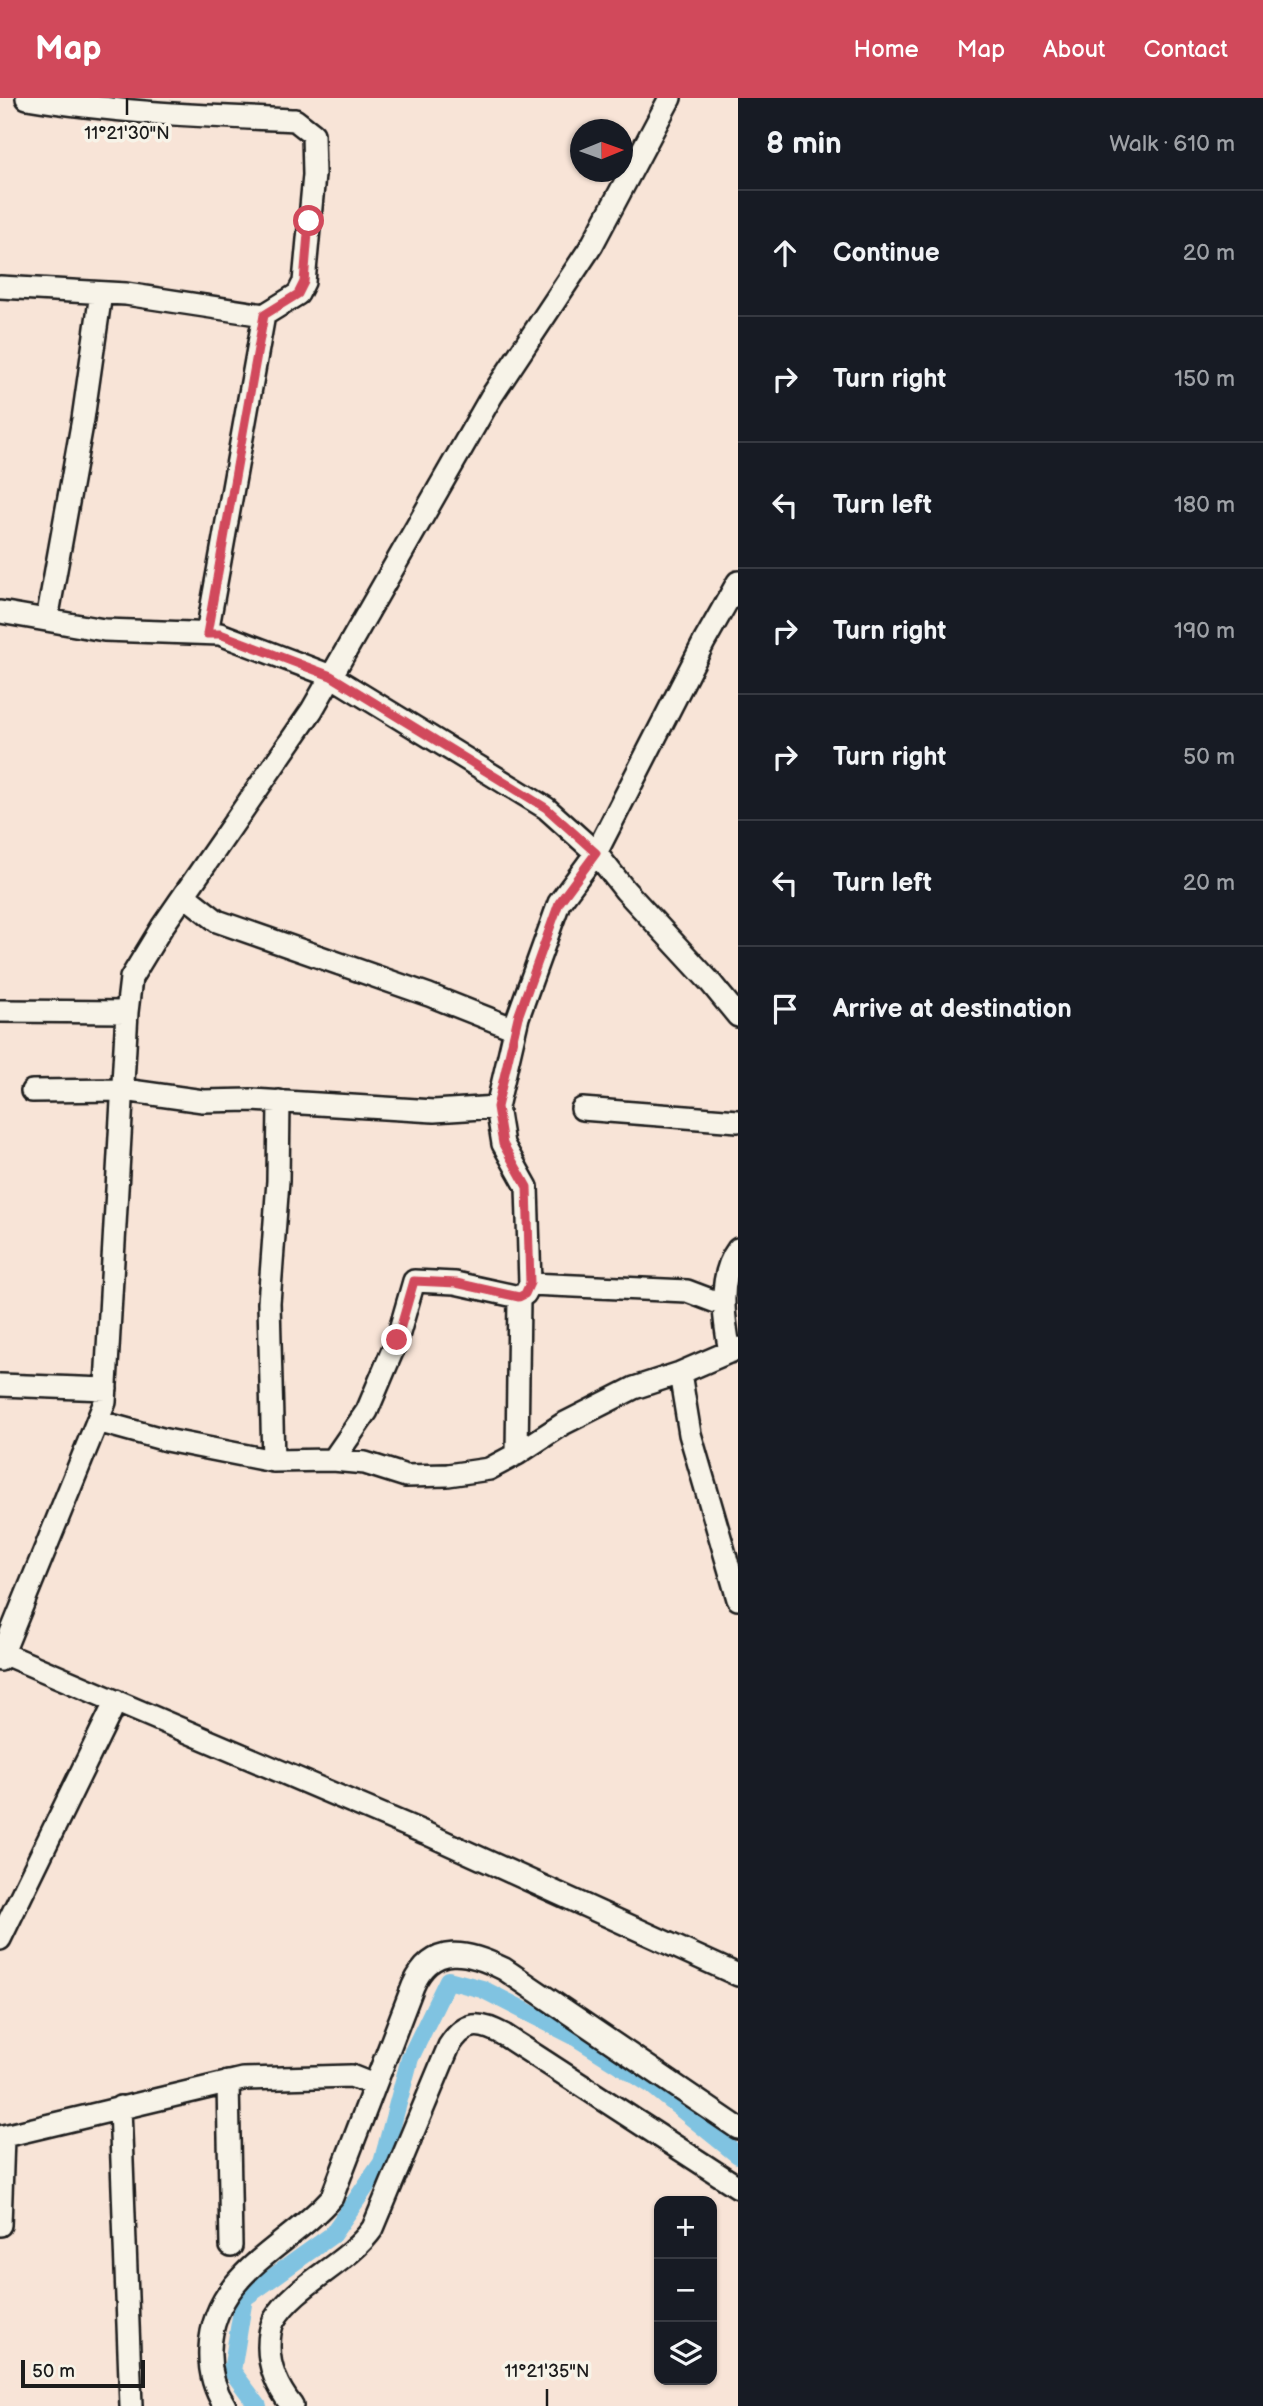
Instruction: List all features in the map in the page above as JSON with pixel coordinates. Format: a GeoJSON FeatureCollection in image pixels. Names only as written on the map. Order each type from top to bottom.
{"type":"FeatureCollection","features":[{"type":"Feature","properties":{"kind":"street"},"geometry":{"type":"LineString","coordinates":[[0,287],[126,294],[264,315],[298,294],[304,282],[314,175],[313,134],[295,120],[151,114],[27,98]]}},
{"type":"Feature","properties":{"kind":"street"},"geometry":{"type":"LineString","coordinates":[[670,98],[593,245],[491,397],[312,710],[184,895],[131,978],[106,1402],[1,1655],[116,1701],[425,1833],[738,1975]]}},
{"type":"Feature","properties":{"kind":"street"},"geometry":{"type":"LineString","coordinates":[[47,620],[83,419],[102,292]]}},
{"type":"Feature","properties":{"kind":"street"},"geometry":{"type":"LineString","coordinates":[[207,634],[264,315]]}},
{"type":"Feature","properties":{"kind":"street"},"geometry":{"type":"LineString","coordinates":[[517,1454],[527,1187],[503,1144],[497,1107],[515,1029],[559,903],[596,853],[704,642],[738,582]]}},
{"type":"Feature","properties":{"kind":"street"},"geometry":{"type":"LineString","coordinates":[[0,612],[104,630],[220,634],[331,676],[546,808],[596,853],[625,890],[738,1016]]}},
{"type":"Feature","properties":{"kind":"street"},"geometry":{"type":"LineString","coordinates":[[184,895],[217,921],[429,995],[515,1029]]}},
{"type":"Feature","properties":{"kind":"street"},"geometry":{"type":"LineString","coordinates":[[0,1011],[127,1012]]}},
{"type":"Feature","properties":{"kind":"street"},"geometry":{"type":"LineString","coordinates":[[32,1091],[124,1090],[203,1101],[279,1101],[434,1111],[497,1107]]}},
{"type":"Feature","properties":{"kind":"street"},"geometry":{"type":"LineString","coordinates":[[273,1461],[269,1303],[278,1181],[279,1101]]}},
{"type":"Feature","properties":{"kind":"street"},"geometry":{"type":"LineString","coordinates":[[582,1109],[738,1121]]}},
{"type":"Feature","properties":{"kind":"street"},"geometry":{"type":"LineString","coordinates":[[97,1421],[166,1440],[273,1461],[333,1460],[365,1463],[405,1476],[449,1475],[489,1469],[563,1424],[634,1388],[680,1373],[734,1350],[724,1305],[727,1276],[738,1249]]}},
{"type":"Feature","properties":{"kind":"street"},"geometry":{"type":"LineString","coordinates":[[333,1460],[367,1411],[397,1340],[414,1281],[524,1290],[687,1291],[724,1305]]}},
{"type":"Feature","properties":{"kind":"street"},"geometry":{"type":"LineString","coordinates":[[680,1373],[690,1434],[738,1599]]}},
{"type":"Feature","properties":{"kind":"street"},"geometry":{"type":"LineString","coordinates":[[0,1385],[106,1389]]}},
{"type":"Feature","properties":{"kind":"street"},"geometry":{"type":"LineString","coordinates":[[0,1939],[116,1701]]}},
{"type":"Feature","properties":{"kind":"street"},"geometry":{"type":"LineString","coordinates":[[225,2406],[216,2391],[210,2363],[211,2329],[218,2310],[225,2295],[254,2263],[321,2210],[332,2197],[363,2080],[417,1976],[433,1960],[448,1954],[462,1954],[481,1958],[516,1976],[738,2127]]}},
{"type":"Feature","properties":{"kind":"street"},"geometry":{"type":"LineString","coordinates":[[292,2406],[279,2388],[269,2362],[272,2323],[300,2292],[362,2243],[373,2228],[449,2046],[457,2032],[469,2026],[489,2027],[505,2035],[738,2188]]}},
{"type":"Feature","properties":{"kind":"street"},"geometry":{"type":"LineString","coordinates":[[0,2225],[1,2137],[243,2079],[363,2080]]}},
{"type":"Feature","properties":{"kind":"street"},"geometry":{"type":"LineString","coordinates":[[228,2082],[231,2246]]}},
{"type":"Feature","properties":{"kind":"street"},"geometry":{"type":"LineString","coordinates":[[120,2107],[131,2406]]}},
{"type":"Feature","properties":{"kind":"waterway"},"geometry":{"type":"LineString","coordinates":[[258,2406],[232,2371],[244,2298],[332,2235],[382,2163],[410,2058],[448,1980],[482,1989],[572,2035],[653,2086],[738,2155]]}},
{"type":"Feature","properties":{"kind":"route"},"geometry":{"type":"LineString","coordinates":[[309,221],[304,282],[298,294],[264,315],[207,634],[220,634],[331,676],[546,808],[596,853],[559,903],[518,1017],[497,1107],[503,1144],[527,1187],[530,1283],[525,1294],[519,1297],[456,1283],[414,1281],[397,1340]]}}]}
